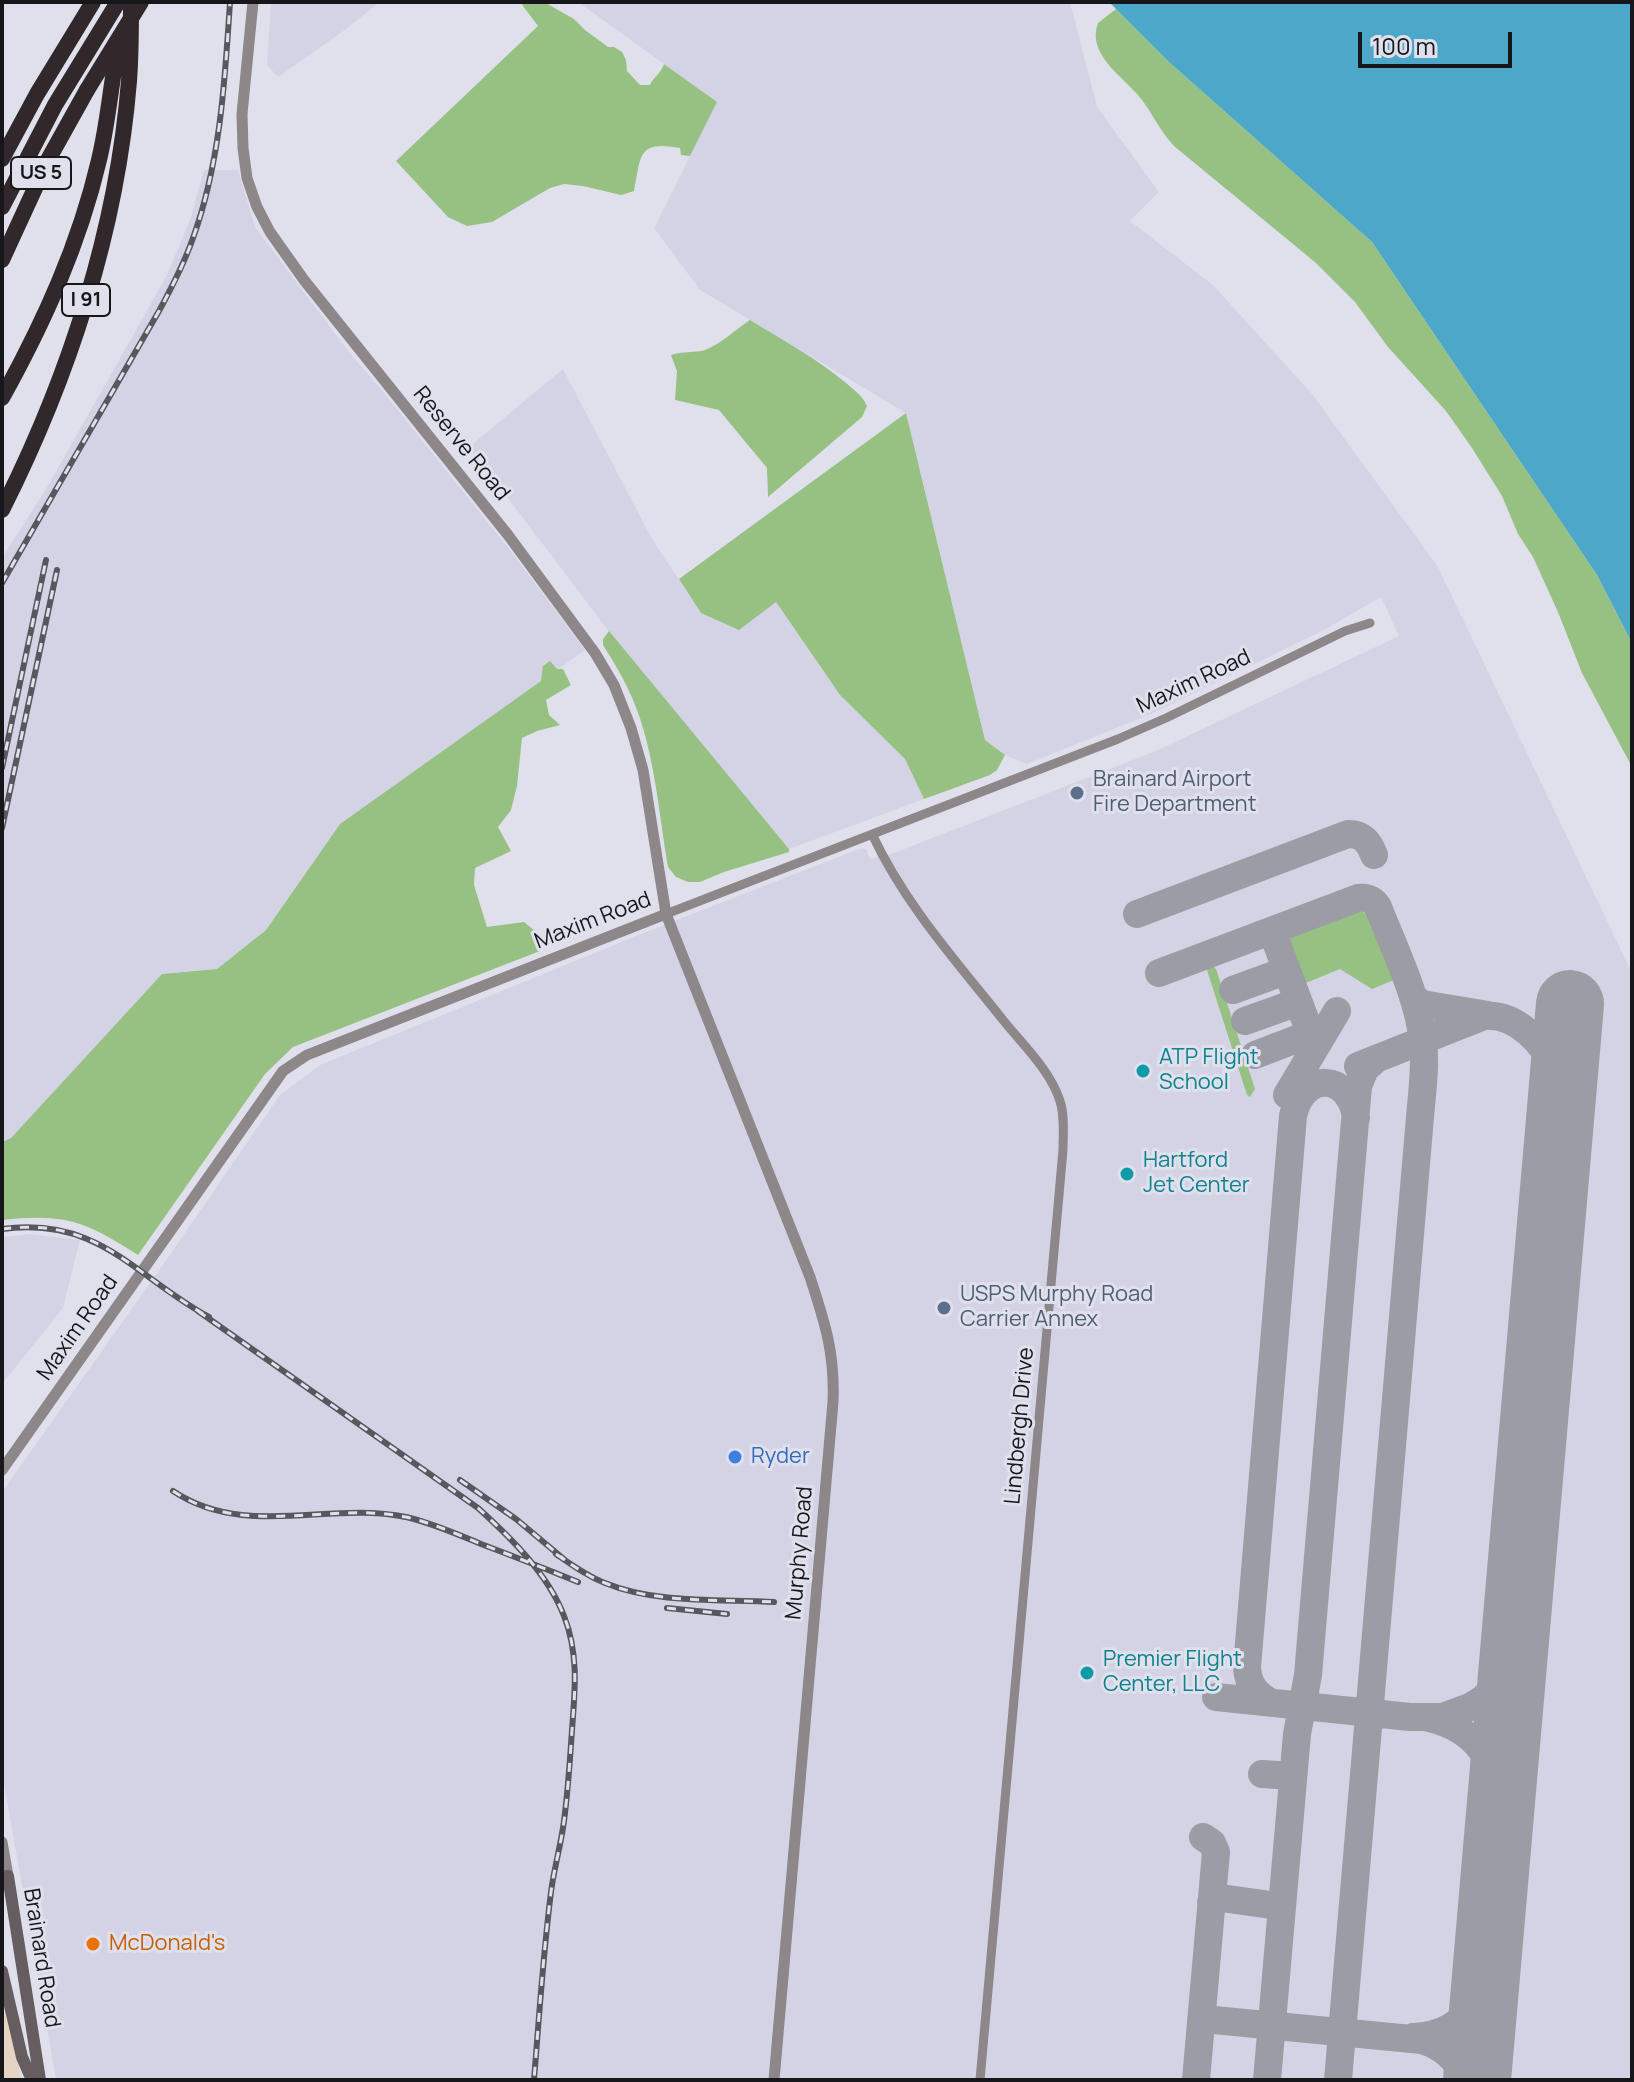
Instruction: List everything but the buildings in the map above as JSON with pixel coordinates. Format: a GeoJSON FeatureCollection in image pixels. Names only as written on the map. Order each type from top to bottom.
{"type":"FeatureCollection","features":[{"type":"Feature","properties":{"kind":"highway","name":"US 5"},"geometry":{"type":"LineString","coordinates":[[2,159],[93,2]]}},
{"type":"Feature","properties":{"kind":"highway","name":"US 5"},"geometry":{"type":"LineString","coordinates":[[2,260],[33,190],[130,4]]}},
{"type":"Feature","properties":{"kind":"highway"},"geometry":{"type":"LineString","coordinates":[[2,207],[37,137],[83,57],[130,4]]}},
{"type":"Feature","properties":{"kind":"highway"},"geometry":{"type":"LineString","coordinates":[[2,398],[47,311],[78,236],[103,144],[116,58],[130,4]]}},
{"type":"Feature","properties":{"kind":"highway","name":"I 91"},"geometry":{"type":"LineString","coordinates":[[2,510],[53,399],[96,264],[114,182],[129,78],[130,4]]}},
{"type":"Feature","properties":{"kind":"main road","name":"Brainard Road"},"geometry":{"type":"LineString","coordinates":[[5,1877],[40,2080]]}},
{"type":"Feature","properties":{"kind":"main road"},"geometry":{"type":"LineString","coordinates":[[2,1971],[22,2057],[32,2080]]}},
{"type":"Feature","properties":{"kind":"street","name":"Reserve Road"},"geometry":{"type":"LineString","coordinates":[[253,2],[242,114],[247,178],[257,207],[270,232],[304,280],[508,535],[595,653],[614,685],[643,770],[666,914]]}},
{"type":"Feature","properties":{"kind":"street","name":"Maxim Road"},"geometry":{"type":"LineString","coordinates":[[2,1470],[283,1071],[307,1055],[1140,730],[1345,631],[1370,623]]}},
{"type":"Feature","properties":{"kind":"street","name":"Lindbergh Drive"},"geometry":{"type":"LineString","coordinates":[[872,834],[909,899],[1054,1086],[1062,1115],[1063,1150],[980,2080]]}},
{"type":"Feature","properties":{"kind":"street","name":"Murphy Road"},"geometry":{"type":"LineString","coordinates":[[666,914],[810,1277],[832,1357],[833,1407],[774,2080]]}},
{"type":"Feature","properties":{"kind":"street","name":"Brainard Road"},"geometry":{"type":"LineString","coordinates":[[2,1842],[5,1877]]}},
{"type":"Feature","properties":{"kind":"shaded area"},"geometry":{"type":"Polygon","coordinates":[[[271,2],[380,2],[278,77],[267,65],[271,2]]]}},
{"type":"Feature","properties":{"kind":"shaded area"},"geometry":{"type":"Polygon","coordinates":[[[578,2],[1070,2],[1097,107],[1159,192],[1130,221],[1213,285],[1312,394],[1438,567],[1632,973],[1632,2080],[56,2080],[2,1772],[2,1492],[280,1095],[320,1065],[646,932],[859,849],[866,849],[870,859],[894,853],[1156,751],[1399,636],[1381,597],[1324,630],[1151,714],[1027,764],[1005,755],[985,740],[906,413],[700,290],[654,228],[717,102],[578,2]]]}},
{"type":"Feature","properties":{"kind":"shaded area"},"geometry":{"type":"Polygon","coordinates":[[[204,170],[238,170],[255,227],[351,355],[510,550],[585,650],[340,824],[266,930],[217,969],[162,974],[11,1138],[2,1142],[2,558],[49,484],[167,275],[191,217],[204,170]]]}},
{"type":"Feature","properties":{"kind":"shaded area"},"geometry":{"type":"Polygon","coordinates":[[[563,369],[652,539],[701,613],[775,601],[840,695],[905,759],[924,799],[789,849],[620,646],[469,447],[563,369]]]}},
{"type":"Feature","properties":{"kind":"shaded area"},"geometry":{"type":"Polygon","coordinates":[[[29,1234],[80,1240],[63,1308],[2,1384],[2,1237],[29,1234]]]}},
{"type":"Feature","properties":{"kind":"shaded area"},"geometry":{"type":"Polygon","coordinates":[[[2,1996],[15,2046],[21,2080],[2,2080],[2,1996]]]}},
{"type":"Feature","properties":{"kind":"green space"},"geometry":{"type":"Polygon","coordinates":[[[520,2],[544,2],[574,19],[608,47],[622,52],[627,71],[640,85],[650,85],[664,64],[717,102],[690,156],[681,155],[680,148],[666,146],[656,146],[644,153],[634,191],[621,195],[564,184],[550,188],[492,222],[467,226],[448,217],[396,161],[538,26],[520,2]]]}},
{"type":"Feature","properties":{"kind":"green space"},"geometry":{"type":"Polygon","coordinates":[[[1116,9],[1169,62],[1372,242],[1597,575],[1632,643],[1632,767],[1582,673],[1533,557],[1518,534],[1502,496],[1472,448],[1446,411],[1388,347],[1355,302],[1316,263],[1169,140],[1142,100],[1102,56],[1096,35],[1098,23],[1116,9]]]}},
{"type":"Feature","properties":{"kind":"green space"},"geometry":{"type":"Polygon","coordinates":[[[750,320],[835,374],[858,393],[867,406],[862,417],[768,497],[767,468],[719,410],[675,400],[677,371],[671,355],[705,350],[750,320]]]}},
{"type":"Feature","properties":{"kind":"green space"},"geometry":{"type":"Polygon","coordinates":[[[906,413],[985,740],[1005,755],[997,770],[990,775],[924,799],[905,759],[840,695],[776,602],[739,630],[701,613],[679,579],[906,413]]]}},
{"type":"Feature","properties":{"kind":"green space"},"geometry":{"type":"Polygon","coordinates":[[[609,631],[789,852],[700,882],[688,882],[676,877],[668,867],[644,731],[628,689],[603,645],[609,631]]]}},
{"type":"Feature","properties":{"kind":"green space"},"geometry":{"type":"Polygon","coordinates":[[[550,661],[557,669],[563,669],[571,685],[546,700],[549,715],[560,725],[522,738],[511,810],[498,827],[511,851],[475,868],[474,885],[487,927],[524,922],[535,931],[540,951],[293,1047],[265,1074],[138,1255],[103,1234],[74,1222],[42,1218],[2,1220],[2,1142],[11,1138],[162,974],[217,969],[266,930],[340,824],[541,681],[543,666],[550,661]]]}},
{"type":"Feature","properties":{"kind":"green space"},"geometry":{"type":"Polygon","coordinates":[[[1357,910],[1368,914],[1373,920],[1396,979],[1372,989],[1340,969],[1296,987],[1283,955],[1283,937],[1357,910]]]}},
{"type":"Feature","properties":{"kind":"green space"},"geometry":{"type":"Polygon","coordinates":[[[1213,966],[1255,1089],[1250,1097],[1207,970],[1213,966]]]}},
{"type":"Feature","properties":{"kind":"water"},"geometry":{"type":"Polygon","coordinates":[[[1109,2],[1632,2],[1632,643],[1597,575],[1372,242],[1169,62],[1109,2]]]}},
{"type":"Feature","properties":{"kind":"taxiway"},"geometry":{"type":"LineString","coordinates":[[1137,914],[1348,834],[1365,840],[1374,855]]}},
{"type":"Feature","properties":{"kind":"taxiway"},"geometry":{"type":"LineString","coordinates":[[1159,973],[1358,898],[1367,898],[1378,907],[1405,974],[1421,1026],[1423,1080],[1338,2080]]}},
{"type":"Feature","properties":{"kind":"taxiway"},"geometry":{"type":"LineString","coordinates":[[1272,931],[1314,1043],[1313,1050]]}},
{"type":"Feature","properties":{"kind":"taxiway"},"geometry":{"type":"LineString","coordinates":[[1233,990],[1277,974],[1290,979]]}},
{"type":"Feature","properties":{"kind":"taxiway"},"geometry":{"type":"LineString","coordinates":[[1413,997],[1422,1004],[1488,1015]]}},
{"type":"Feature","properties":{"kind":"taxiway"},"geometry":{"type":"LineString","coordinates":[[1245,1021],[1290,1005],[1302,1011]]}},
{"type":"Feature","properties":{"kind":"taxiway"},"geometry":{"type":"LineString","coordinates":[[1287,1095],[1337,1011]]}},
{"type":"Feature","properties":{"kind":"taxiway"},"geometry":{"type":"LineString","coordinates":[[1358,1066],[1484,1016],[1496,1016],[1528,1032],[1545,1051],[1557,1077],[1561,1110]]}},
{"type":"Feature","properties":{"kind":"taxiway"},"geometry":{"type":"LineString","coordinates":[[1255,1055],[1327,1026]]}},
{"type":"Feature","properties":{"kind":"taxiway"},"geometry":{"type":"LineString","coordinates":[[1267,2080],[1297,1734],[1308,1675],[1358,1086],[1365,1069],[1375,1060]]}},
{"type":"Feature","properties":{"kind":"taxiway"},"geometry":{"type":"LineString","coordinates":[[1272,1703],[1254,1689],[1247,1667],[1293,1116],[1306,1090],[1326,1083],[1337,1086],[1345,1093],[1356,1118]]}},
{"type":"Feature","properties":{"kind":"taxiway"},"geometry":{"type":"LineString","coordinates":[[1216,1697],[1410,1717],[1443,1717],[1470,1707],[1494,1688],[1509,1662],[1515,1643]]}},
{"type":"Feature","properties":{"kind":"taxiway"},"geometry":{"type":"LineString","coordinates":[[1429,1718],[1460,1730],[1481,1750],[1494,1775],[1501,1808]]}},
{"type":"Feature","properties":{"kind":"taxiway"},"geometry":{"type":"LineString","coordinates":[[1262,1774],[1293,1776]]}},
{"type":"Feature","properties":{"kind":"taxiway"},"geometry":{"type":"LineString","coordinates":[[1196,2080],[1216,1852],[1212,1843],[1203,1837]]}},
{"type":"Feature","properties":{"kind":"taxiway"},"geometry":{"type":"LineString","coordinates":[[1211,1903],[1221,1898],[1271,1905],[1282,1901]]}},
{"type":"Feature","properties":{"kind":"taxiway"},"geometry":{"type":"LineString","coordinates":[[1413,2037],[1433,2034],[1458,2022],[1472,2008],[1486,1974]]}},
{"type":"Feature","properties":{"kind":"taxiway"},"geometry":{"type":"LineString","coordinates":[[1208,2018],[1422,2040],[1449,2055],[1467,2080]]}},
{"type":"Feature","properties":{"kind":"runway"},"geometry":{"type":"LineString","coordinates":[[1477,2080],[1570,1004]]}},
{"type":"Feature","properties":{"kind":"railway"},"geometry":{"type":"LineString","coordinates":[[2,583],[159,311],[189,248],[202,210],[215,152],[230,2]]}},
{"type":"Feature","properties":{"kind":"railway"},"geometry":{"type":"LineString","coordinates":[[2,768],[46,560]]}},
{"type":"Feature","properties":{"kind":"railway"},"geometry":{"type":"LineString","coordinates":[[2,828],[57,570]]}},
{"type":"Feature","properties":{"kind":"railway"},"geometry":{"type":"LineString","coordinates":[[2,1229],[36,1227],[90,1240],[209,1317]]}},
{"type":"Feature","properties":{"kind":"railway"},"geometry":{"type":"LineString","coordinates":[[198,1311],[478,1508],[538,1571],[564,1616],[574,1658],[574,1701],[565,1810],[546,1939],[534,2080]]}},
{"type":"Feature","properties":{"kind":"railway"},"geometry":{"type":"LineString","coordinates":[[460,1480],[516,1519],[565,1560]]}},
{"type":"Feature","properties":{"kind":"railway"},"geometry":{"type":"LineString","coordinates":[[173,1491],[200,1505],[229,1513],[258,1516],[377,1513],[406,1517],[578,1582]]}},
{"type":"Feature","properties":{"kind":"railway"},"geometry":{"type":"LineString","coordinates":[[556,1554],[598,1580],[625,1590],[688,1599],[774,1602]]}},
{"type":"Feature","properties":{"kind":"railway"},"geometry":{"type":"LineString","coordinates":[[667,1608],[727,1614]]}},
{"type":"Feature","properties":{"kind":"place","name":"Brainard Airport Fire Department"},"geometry":{"type":"Point","coordinates":[1077,793]}},
{"type":"Feature","properties":{"kind":"place","name":"ATP Flight School"},"geometry":{"type":"Point","coordinates":[1143,1071]}},
{"type":"Feature","properties":{"kind":"place","name":"Hartford Jet Center"},"geometry":{"type":"Point","coordinates":[1127,1174]}},
{"type":"Feature","properties":{"kind":"place","name":"USPS Murphy Road Carrier Annex"},"geometry":{"type":"Point","coordinates":[944,1308]}},
{"type":"Feature","properties":{"kind":"place","name":"Ryder"},"geometry":{"type":"Point","coordinates":[735,1457]}},
{"type":"Feature","properties":{"kind":"place","name":"Premier Flight Center, LLC"},"geometry":{"type":"Point","coordinates":[1087,1673]}},
{"type":"Feature","properties":{"kind":"place","name":"McDonald's"},"geometry":{"type":"Point","coordinates":[93,1944]}}]}
